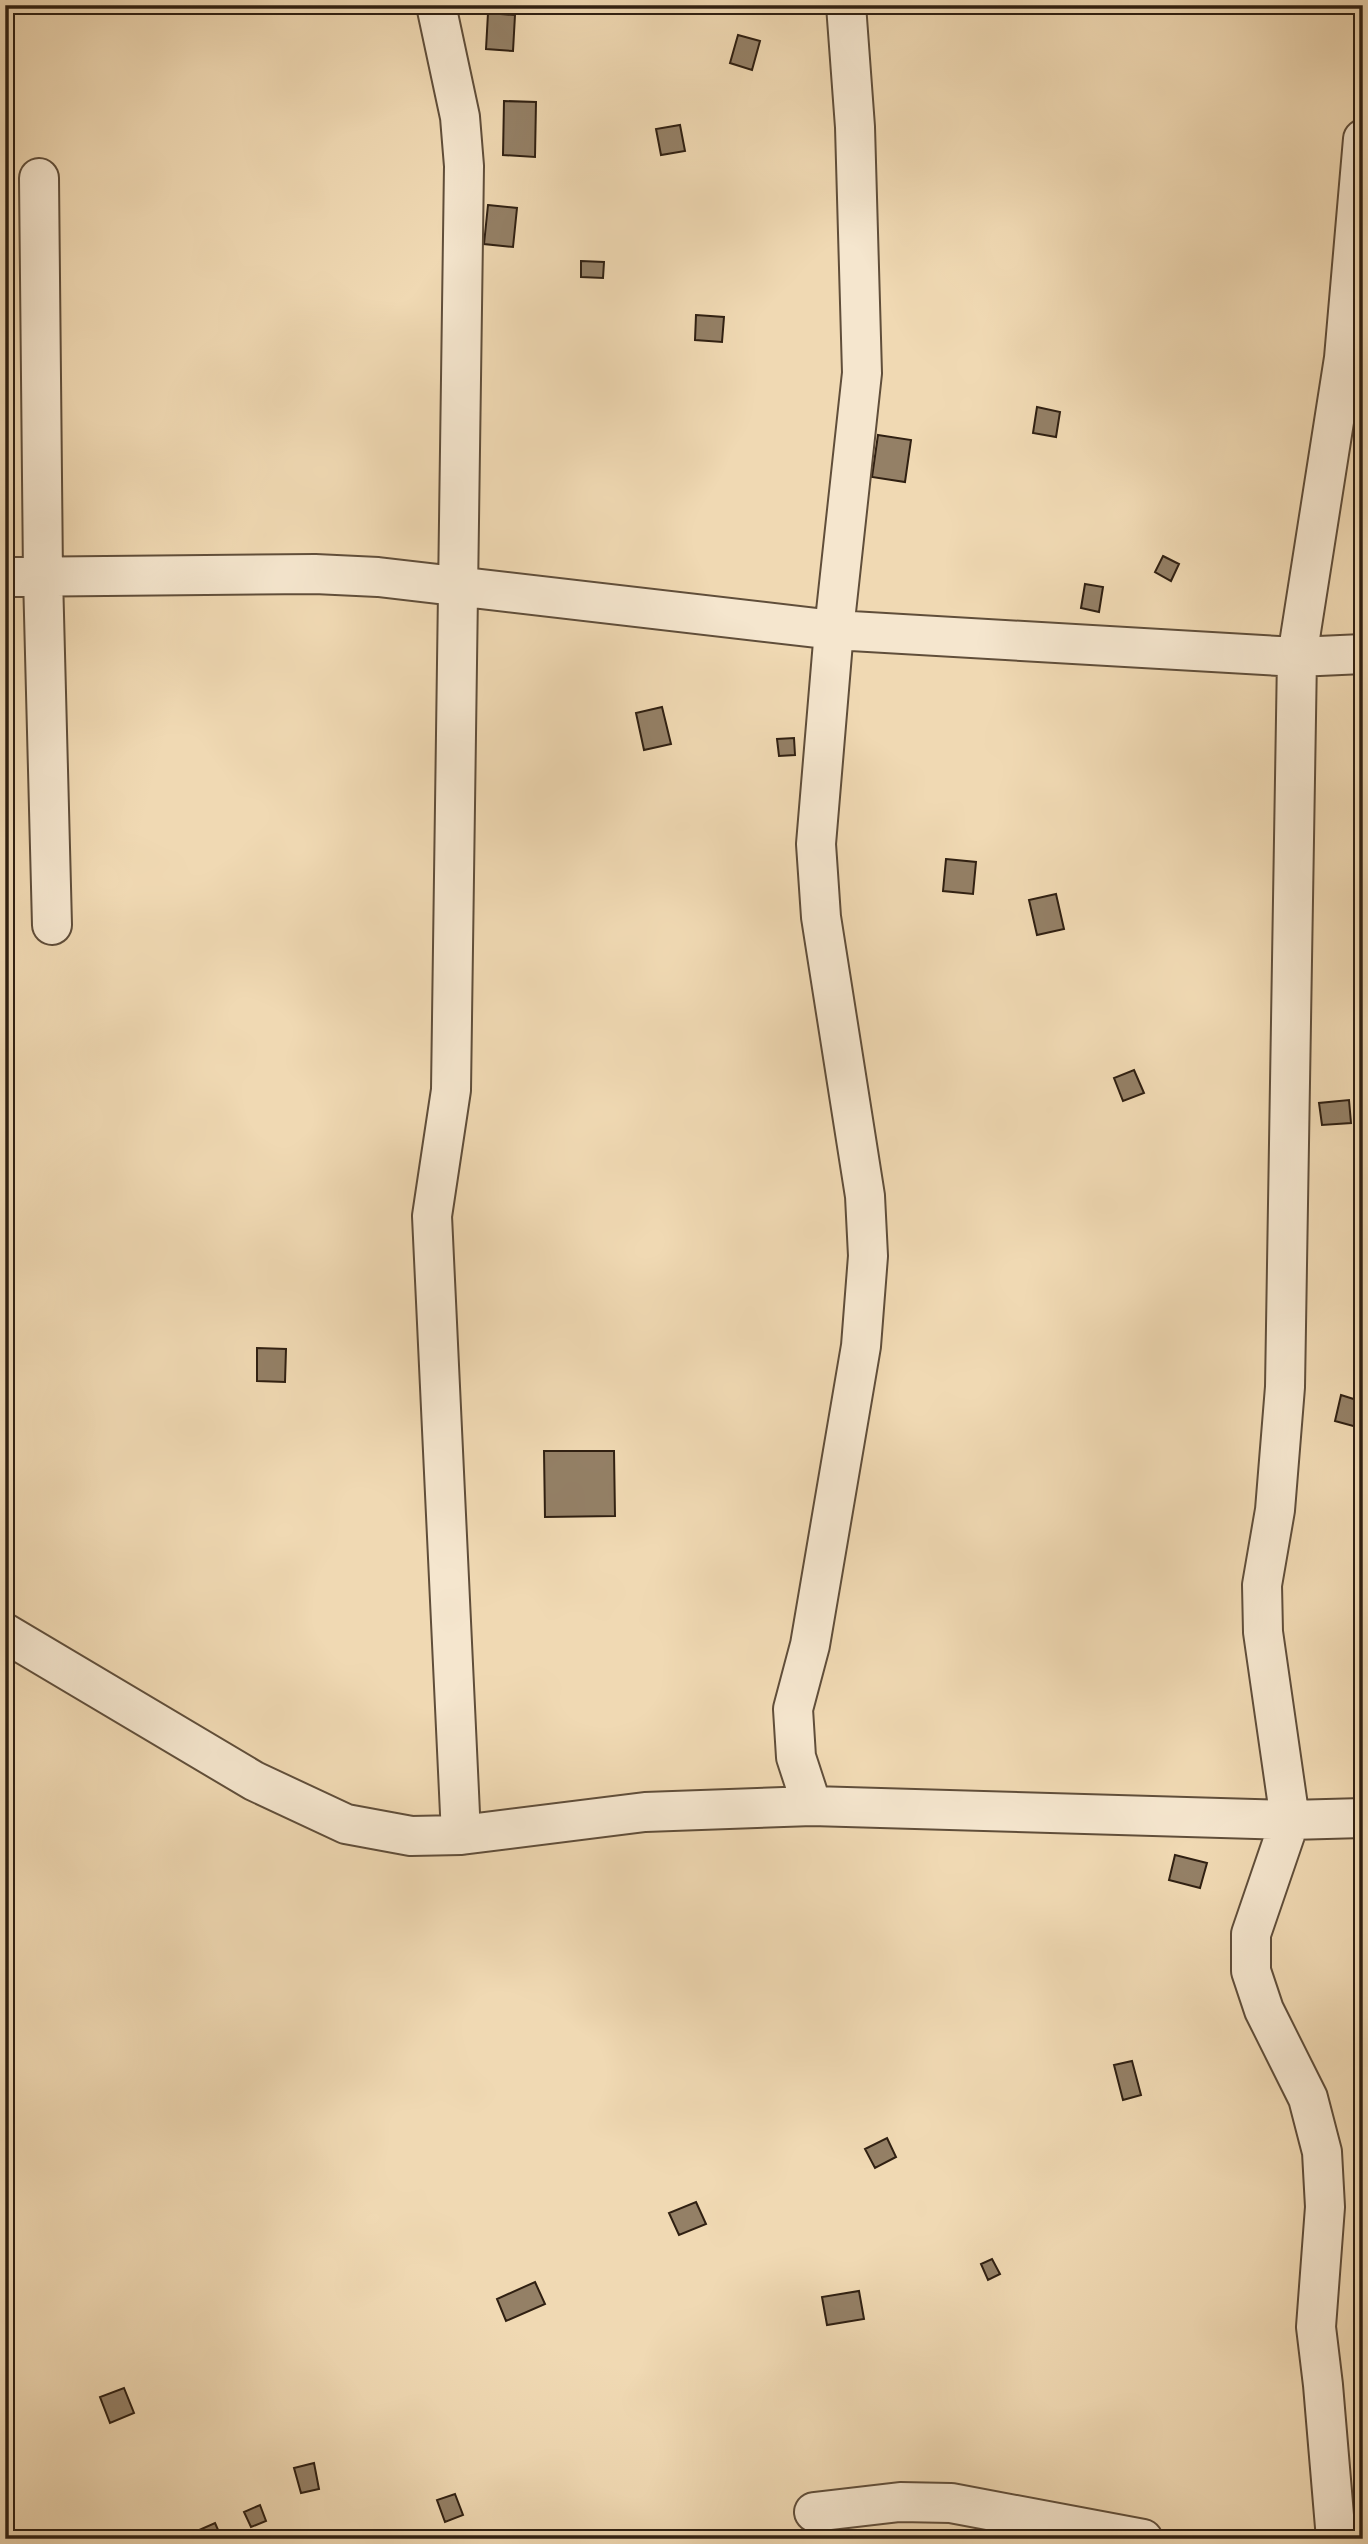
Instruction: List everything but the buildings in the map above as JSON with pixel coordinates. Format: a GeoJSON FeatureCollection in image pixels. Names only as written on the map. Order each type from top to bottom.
{"type":"FeatureCollection","features":[{"type":"Feature","properties":{"kind":"street"},"geometry":{"type":"LineString","coordinates":[[436,5],[460,117],[464,166],[451,1090],[432,1216],[461,1835]]}},
{"type":"Feature","properties":{"kind":"street"},"geometry":{"type":"LineString","coordinates":[[813,1806],[796,1757],[793,1709],[810,1646],[861,1346],[868,1256],[865,1196],[821,917],[816,844],[834,630],[862,373],[855,127],[846,5]]}},
{"type":"Feature","properties":{"kind":"street"},"geometry":{"type":"LineString","coordinates":[[1336,2539],[1316,2327],[1325,2207],[1322,2152],[1308,2098],[1264,2010],[1251,1971],[1251,1934],[1290,1820],[1263,1632],[1262,1585],[1275,1510],[1285,1387],[1297,657],[1344,358],[1363,139]]}},
{"type":"Feature","properties":{"kind":"street"},"geometry":{"type":"LineString","coordinates":[[39,178],[43,576],[52,925]]}},
{"type":"Feature","properties":{"kind":"street"},"geometry":{"type":"LineString","coordinates":[[5,577],[315,574],[378,577],[834,630],[1297,657],[1363,654]]}},
{"type":"Feature","properties":{"kind":"street"},"geometry":{"type":"LineString","coordinates":[[5,1633],[254,1781],[346,1824],[411,1836],[461,1835],[645,1812],[813,1806],[1290,1820],[1363,1818]]}},
{"type":"Feature","properties":{"kind":"street"},"geometry":{"type":"LineString","coordinates":[[814,2512],[900,2502],[951,2503],[1143,2539]]}}]}
